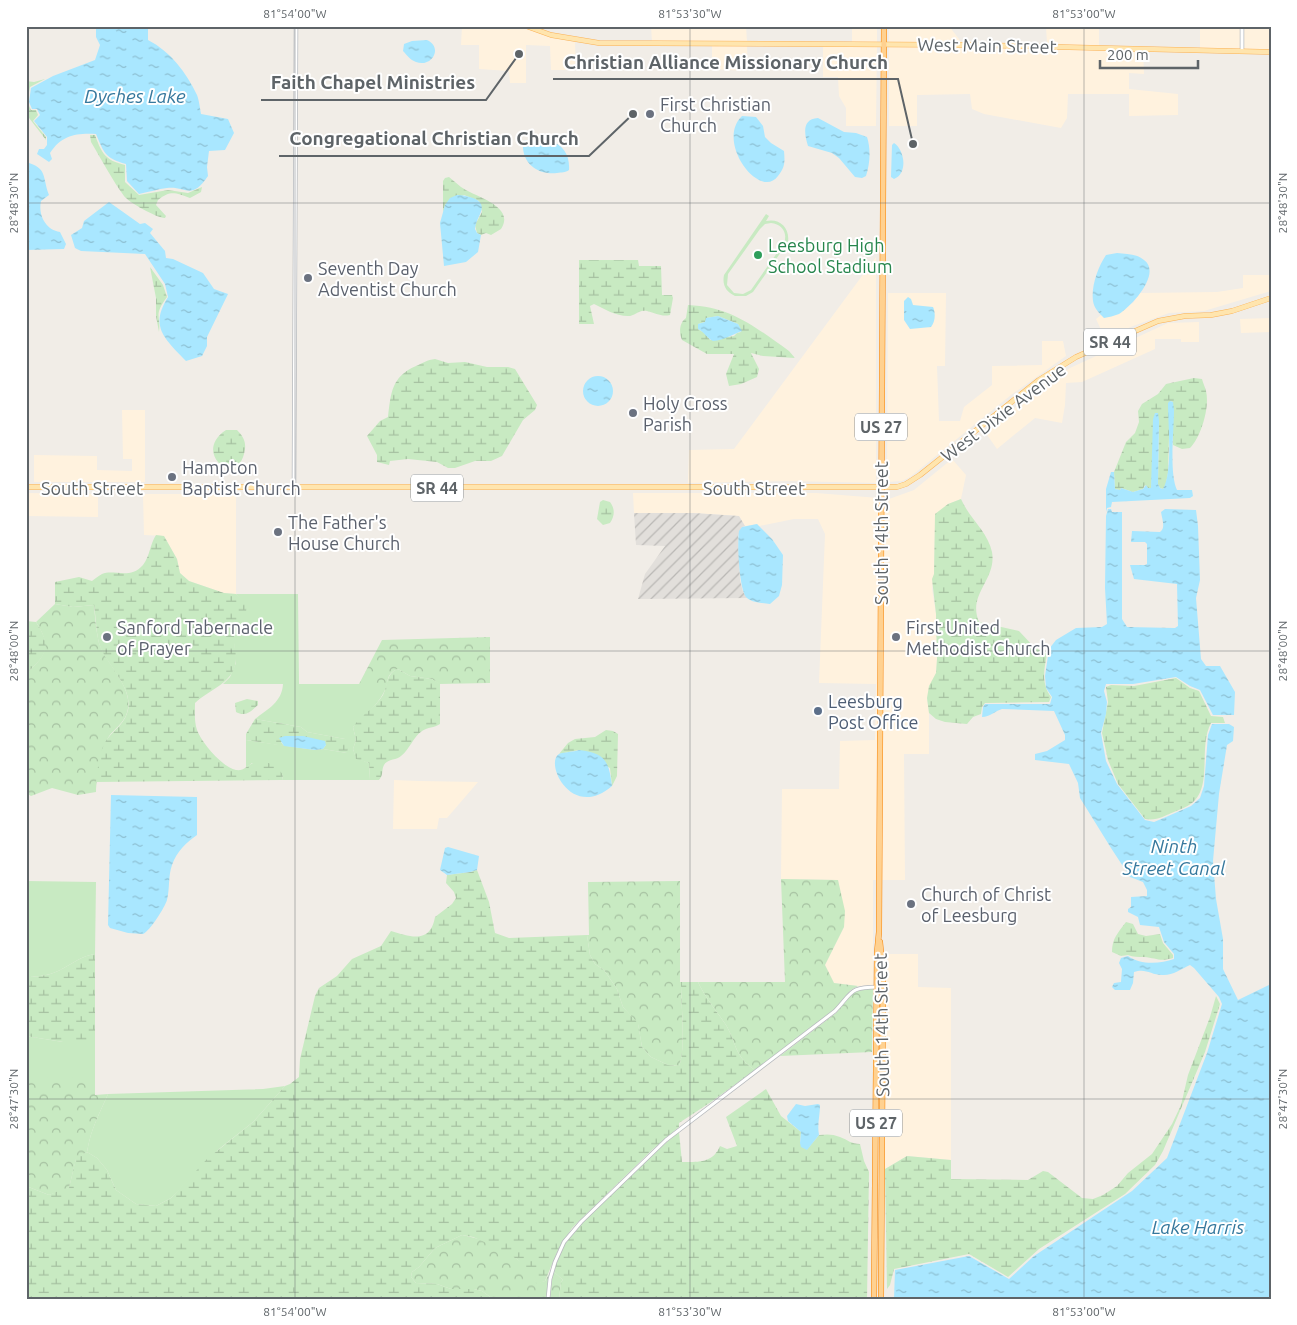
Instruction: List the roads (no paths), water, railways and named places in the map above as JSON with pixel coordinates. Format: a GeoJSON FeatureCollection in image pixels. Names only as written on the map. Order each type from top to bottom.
{"type":"FeatureCollection","features":[{"type":"Feature","properties":{"kind":"highway","name":"US 27"},"geometry":{"type":"LineString","coordinates":[[884,26],[884,44]]}},
{"type":"Feature","properties":{"kind":"highway","name":"South 14th Street"},"geometry":{"type":"LineString","coordinates":[[874,1299],[876,987],[879,932],[884,44]]}},
{"type":"Feature","properties":{"kind":"highway","name":"South 14th Street"},"geometry":{"type":"LineString","coordinates":[[879,932],[882,952],[883,987],[881,1299]]}},
{"type":"Feature","properties":{"kind":"highway"},"geometry":{"type":"LineString","coordinates":[[875,1281],[881,1281]]}},
{"type":"Feature","properties":{"kind":"main road","name":"West Main Street"},"geometry":{"type":"LineString","coordinates":[[526,26],[550,35],[599,43],[884,44],[1271,52]]}},
{"type":"Feature","properties":{"kind":"main road","name":"West Dixie Avenue"},"geometry":{"type":"LineString","coordinates":[[881,488],[901,486],[911,482],[1039,380],[1076,357],[1158,321],[1185,316],[1232,312],[1271,298]]}},
{"type":"Feature","properties":{"kind":"main road","name":"South Street"},"geometry":{"type":"LineString","coordinates":[[26,487],[881,488]]}},
{"type":"Feature","properties":{"kind":"street"},"geometry":{"type":"LineString","coordinates":[[294,488],[296,26]]}},
{"type":"Feature","properties":{"kind":"street"},"geometry":{"type":"LineString","coordinates":[[1242,26],[1242,51]]}},
{"type":"Feature","properties":{"kind":"street"},"geometry":{"type":"LineString","coordinates":[[548,1299],[553,1268],[559,1251],[569,1235],[649,1155],[700,1113],[835,1011],[853,991],[859,988],[883,987]]}},
{"type":"Feature","properties":{"kind":"water","name":"Dyches Lake"},"geometry":{"type":"Polygon","coordinates":[[[96,26],[148,26],[148,40],[164,50],[188,78],[197,95],[201,114],[228,119],[234,133],[225,150],[209,151],[208,176],[197,188],[189,191],[167,188],[139,194],[127,181],[126,164],[106,154],[96,134],[70,136],[59,142],[50,153],[52,159],[49,162],[37,154],[39,149],[44,149],[47,145],[47,137],[34,121],[40,115],[37,109],[32,109],[29,102],[31,88],[53,76],[95,60],[100,45],[96,37],[96,26]]]}},
{"type":"Feature","properties":{"kind":"water"},"geometry":{"type":"Polygon","coordinates":[[[427,40],[435,48],[434,56],[431,60],[421,63],[414,61],[403,51],[404,44],[412,41],[427,40]]]}},
{"type":"Feature","properties":{"kind":"water"},"geometry":{"type":"Polygon","coordinates":[[[742,116],[756,117],[763,126],[765,137],[784,151],[782,170],[770,182],[761,181],[752,175],[743,165],[737,153],[734,140],[735,127],[742,116]]]}},
{"type":"Feature","properties":{"kind":"water"},"geometry":{"type":"Polygon","coordinates":[[[818,118],[844,132],[856,133],[867,137],[870,156],[866,176],[862,178],[855,177],[839,158],[832,153],[808,146],[805,132],[807,124],[809,121],[818,118]]]}},
{"type":"Feature","properties":{"kind":"water"},"geometry":{"type":"Polygon","coordinates":[[[523,141],[550,141],[559,145],[567,156],[569,170],[566,172],[550,173],[537,170],[528,161],[523,149],[523,141]]]}},
{"type":"Feature","properties":{"kind":"water"},"geometry":{"type":"Polygon","coordinates":[[[894,143],[898,146],[903,156],[903,167],[894,179],[891,177],[892,145],[894,143]]]}},
{"type":"Feature","properties":{"kind":"water"},"geometry":{"type":"Polygon","coordinates":[[[26,162],[38,167],[43,174],[49,195],[41,201],[42,216],[50,228],[60,232],[66,244],[64,249],[26,250],[26,162]]]}},
{"type":"Feature","properties":{"kind":"water"},"geometry":{"type":"Polygon","coordinates":[[[457,195],[473,198],[481,204],[482,207],[475,229],[481,235],[478,252],[466,262],[444,266],[440,223],[445,205],[450,198],[457,195]]]}},
{"type":"Feature","properties":{"kind":"water"},"geometry":{"type":"Polygon","coordinates":[[[109,202],[140,224],[145,223],[153,229],[150,233],[165,251],[166,258],[173,259],[203,273],[214,289],[228,294],[207,337],[207,346],[202,356],[186,361],[162,332],[160,317],[162,307],[168,297],[165,284],[145,254],[81,251],[75,248],[71,235],[82,228],[84,221],[109,202]]]}},
{"type":"Feature","properties":{"kind":"water"},"geometry":{"type":"Polygon","coordinates":[[[1117,253],[1141,258],[1149,266],[1150,273],[1143,289],[1125,310],[1119,314],[1104,318],[1094,304],[1094,283],[1100,265],[1106,255],[1117,253]]]}},
{"type":"Feature","properties":{"kind":"water"},"geometry":{"type":"Polygon","coordinates":[[[908,297],[913,305],[933,307],[935,318],[931,327],[910,329],[904,320],[904,301],[908,297]]]}},
{"type":"Feature","properties":{"kind":"water"},"geometry":{"type":"Polygon","coordinates":[[[718,316],[738,324],[742,331],[721,339],[711,340],[698,329],[698,324],[705,322],[706,318],[718,316]]]}},
{"type":"Feature","properties":{"kind":"water"},"geometry":{"type":"Polygon","coordinates":[[[598,376],[609,380],[613,391],[609,402],[598,406],[587,402],[583,391],[587,380],[598,376]]]}},
{"type":"Feature","properties":{"kind":"water"},"geometry":{"type":"Polygon","coordinates":[[[1170,401],[1173,402],[1174,410],[1173,473],[1175,483],[1177,490],[1192,490],[1193,496],[1190,498],[1112,502],[1111,507],[1107,508],[1106,512],[1106,489],[1111,472],[1114,472],[1115,489],[1120,490],[1121,488],[1133,492],[1143,489],[1146,485],[1148,488],[1151,488],[1153,419],[1155,413],[1158,413],[1159,421],[1158,484],[1163,489],[1169,460],[1168,403],[1170,401]]]}},
{"type":"Feature","properties":{"kind":"water"},"geometry":{"type":"Polygon","coordinates":[[[1108,509],[1111,509],[1112,512],[1122,512],[1122,619],[1127,627],[1175,628],[1178,626],[1177,584],[1134,579],[1130,565],[1147,564],[1147,544],[1145,542],[1131,542],[1132,531],[1160,532],[1163,526],[1161,512],[1165,509],[1196,510],[1200,580],[1196,598],[1201,659],[1206,666],[1220,666],[1235,692],[1234,715],[1213,715],[1200,690],[1176,677],[1133,684],[1106,684],[1104,691],[1107,702],[1106,714],[1101,733],[1106,761],[1117,784],[1145,820],[1154,822],[1191,806],[1200,798],[1204,786],[1208,735],[1212,724],[1229,724],[1234,727],[1233,741],[1227,745],[1219,794],[1213,861],[1216,899],[1223,939],[1223,969],[1238,1000],[1271,984],[1271,1299],[894,1299],[895,1270],[969,1256],[1009,1279],[1034,1256],[1132,1191],[1167,1158],[1207,1053],[1222,1004],[1219,997],[1190,965],[1166,975],[1145,971],[1134,972],[1130,990],[1115,990],[1112,987],[1114,983],[1121,982],[1122,969],[1119,963],[1121,958],[1128,956],[1138,961],[1150,963],[1174,959],[1174,954],[1164,942],[1159,927],[1140,925],[1138,917],[1128,912],[1128,909],[1131,907],[1131,897],[1147,896],[1147,890],[1143,882],[1130,877],[1080,798],[1078,783],[1069,764],[1035,760],[1035,754],[1047,751],[1065,740],[1065,735],[1054,711],[1002,709],[982,717],[985,704],[1050,704],[1052,697],[1046,688],[1045,676],[1049,649],[1056,640],[1076,628],[1102,627],[1107,624],[1105,588],[1106,516],[1108,509]]]}},
{"type":"Feature","properties":{"kind":"water"},"geometry":{"type":"Polygon","coordinates":[[[757,524],[772,539],[783,555],[782,585],[779,596],[770,604],[749,600],[744,594],[740,577],[739,531],[742,527],[757,524]]]}},
{"type":"Feature","properties":{"kind":"water"},"geometry":{"type":"Polygon","coordinates":[[[303,736],[325,741],[326,745],[323,749],[315,750],[284,746],[279,738],[303,736]]]}},
{"type":"Feature","properties":{"kind":"water"},"geometry":{"type":"Polygon","coordinates":[[[579,750],[595,753],[607,764],[612,786],[598,795],[585,797],[574,794],[565,786],[555,768],[555,759],[559,754],[579,750]]]}},
{"type":"Feature","properties":{"kind":"water"},"geometry":{"type":"Polygon","coordinates":[[[111,795],[197,797],[197,835],[176,856],[169,878],[166,903],[153,924],[143,934],[128,933],[110,928],[108,925],[111,795]]]}},
{"type":"Feature","properties":{"kind":"water"},"geometry":{"type":"Polygon","coordinates":[[[448,847],[479,856],[477,870],[447,875],[440,870],[445,848],[448,847]]]}},
{"type":"Feature","properties":{"kind":"water"},"geometry":{"type":"Polygon","coordinates":[[[796,1104],[805,1106],[820,1105],[819,1135],[807,1150],[801,1147],[801,1132],[788,1121],[787,1116],[796,1104]]]}},
{"type":"Feature","properties":{"kind":"place","name":"Faith Chapel Ministries"},"geometry":{"type":"Point","coordinates":[519,54]}},
{"type":"Feature","properties":{"kind":"place","name":"Congregational Christian Church"},"geometry":{"type":"Point","coordinates":[633,114]}},
{"type":"Feature","properties":{"kind":"place","name":"First Christian Church"},"geometry":{"type":"Point","coordinates":[650,114]}},
{"type":"Feature","properties":{"kind":"place","name":"Christian Alliance Missionary Church"},"geometry":{"type":"Point","coordinates":[913,144]}},
{"type":"Feature","properties":{"kind":"place","name":"Leesburg High School Stadium"},"geometry":{"type":"Point","coordinates":[758,255]}},
{"type":"Feature","properties":{"kind":"place","name":"Seventh Day Adventist Church"},"geometry":{"type":"Point","coordinates":[308,278]}},
{"type":"Feature","properties":{"kind":"place","name":"Holy Cross Parish"},"geometry":{"type":"Point","coordinates":[633,413]}},
{"type":"Feature","properties":{"kind":"place","name":"Hampton Baptist Church"},"geometry":{"type":"Point","coordinates":[172,477]}},
{"type":"Feature","properties":{"kind":"place","name":"The Father's House Church"},"geometry":{"type":"Point","coordinates":[278,532]}},
{"type":"Feature","properties":{"kind":"place","name":"Sanford Tabernacle of Prayer"},"geometry":{"type":"Point","coordinates":[107,637]}},
{"type":"Feature","properties":{"kind":"place","name":"First United Methodist Church"},"geometry":{"type":"Point","coordinates":[896,637]}},
{"type":"Feature","properties":{"kind":"place","name":"Leesburg Post Office"},"geometry":{"type":"Point","coordinates":[818,711]}},
{"type":"Feature","properties":{"kind":"place","name":"Church of Christ of Leesburg"},"geometry":{"type":"Point","coordinates":[911,904]}},
{"type":"Feature","properties":{"kind":"water label","name":"Ninth Street Canal"},"geometry":{"type":"Point","coordinates":[1174,857]}},
{"type":"Feature","properties":{"kind":"water label","name":"Lake Harris"},"geometry":{"type":"Point","coordinates":[1198,1227]}}]}
